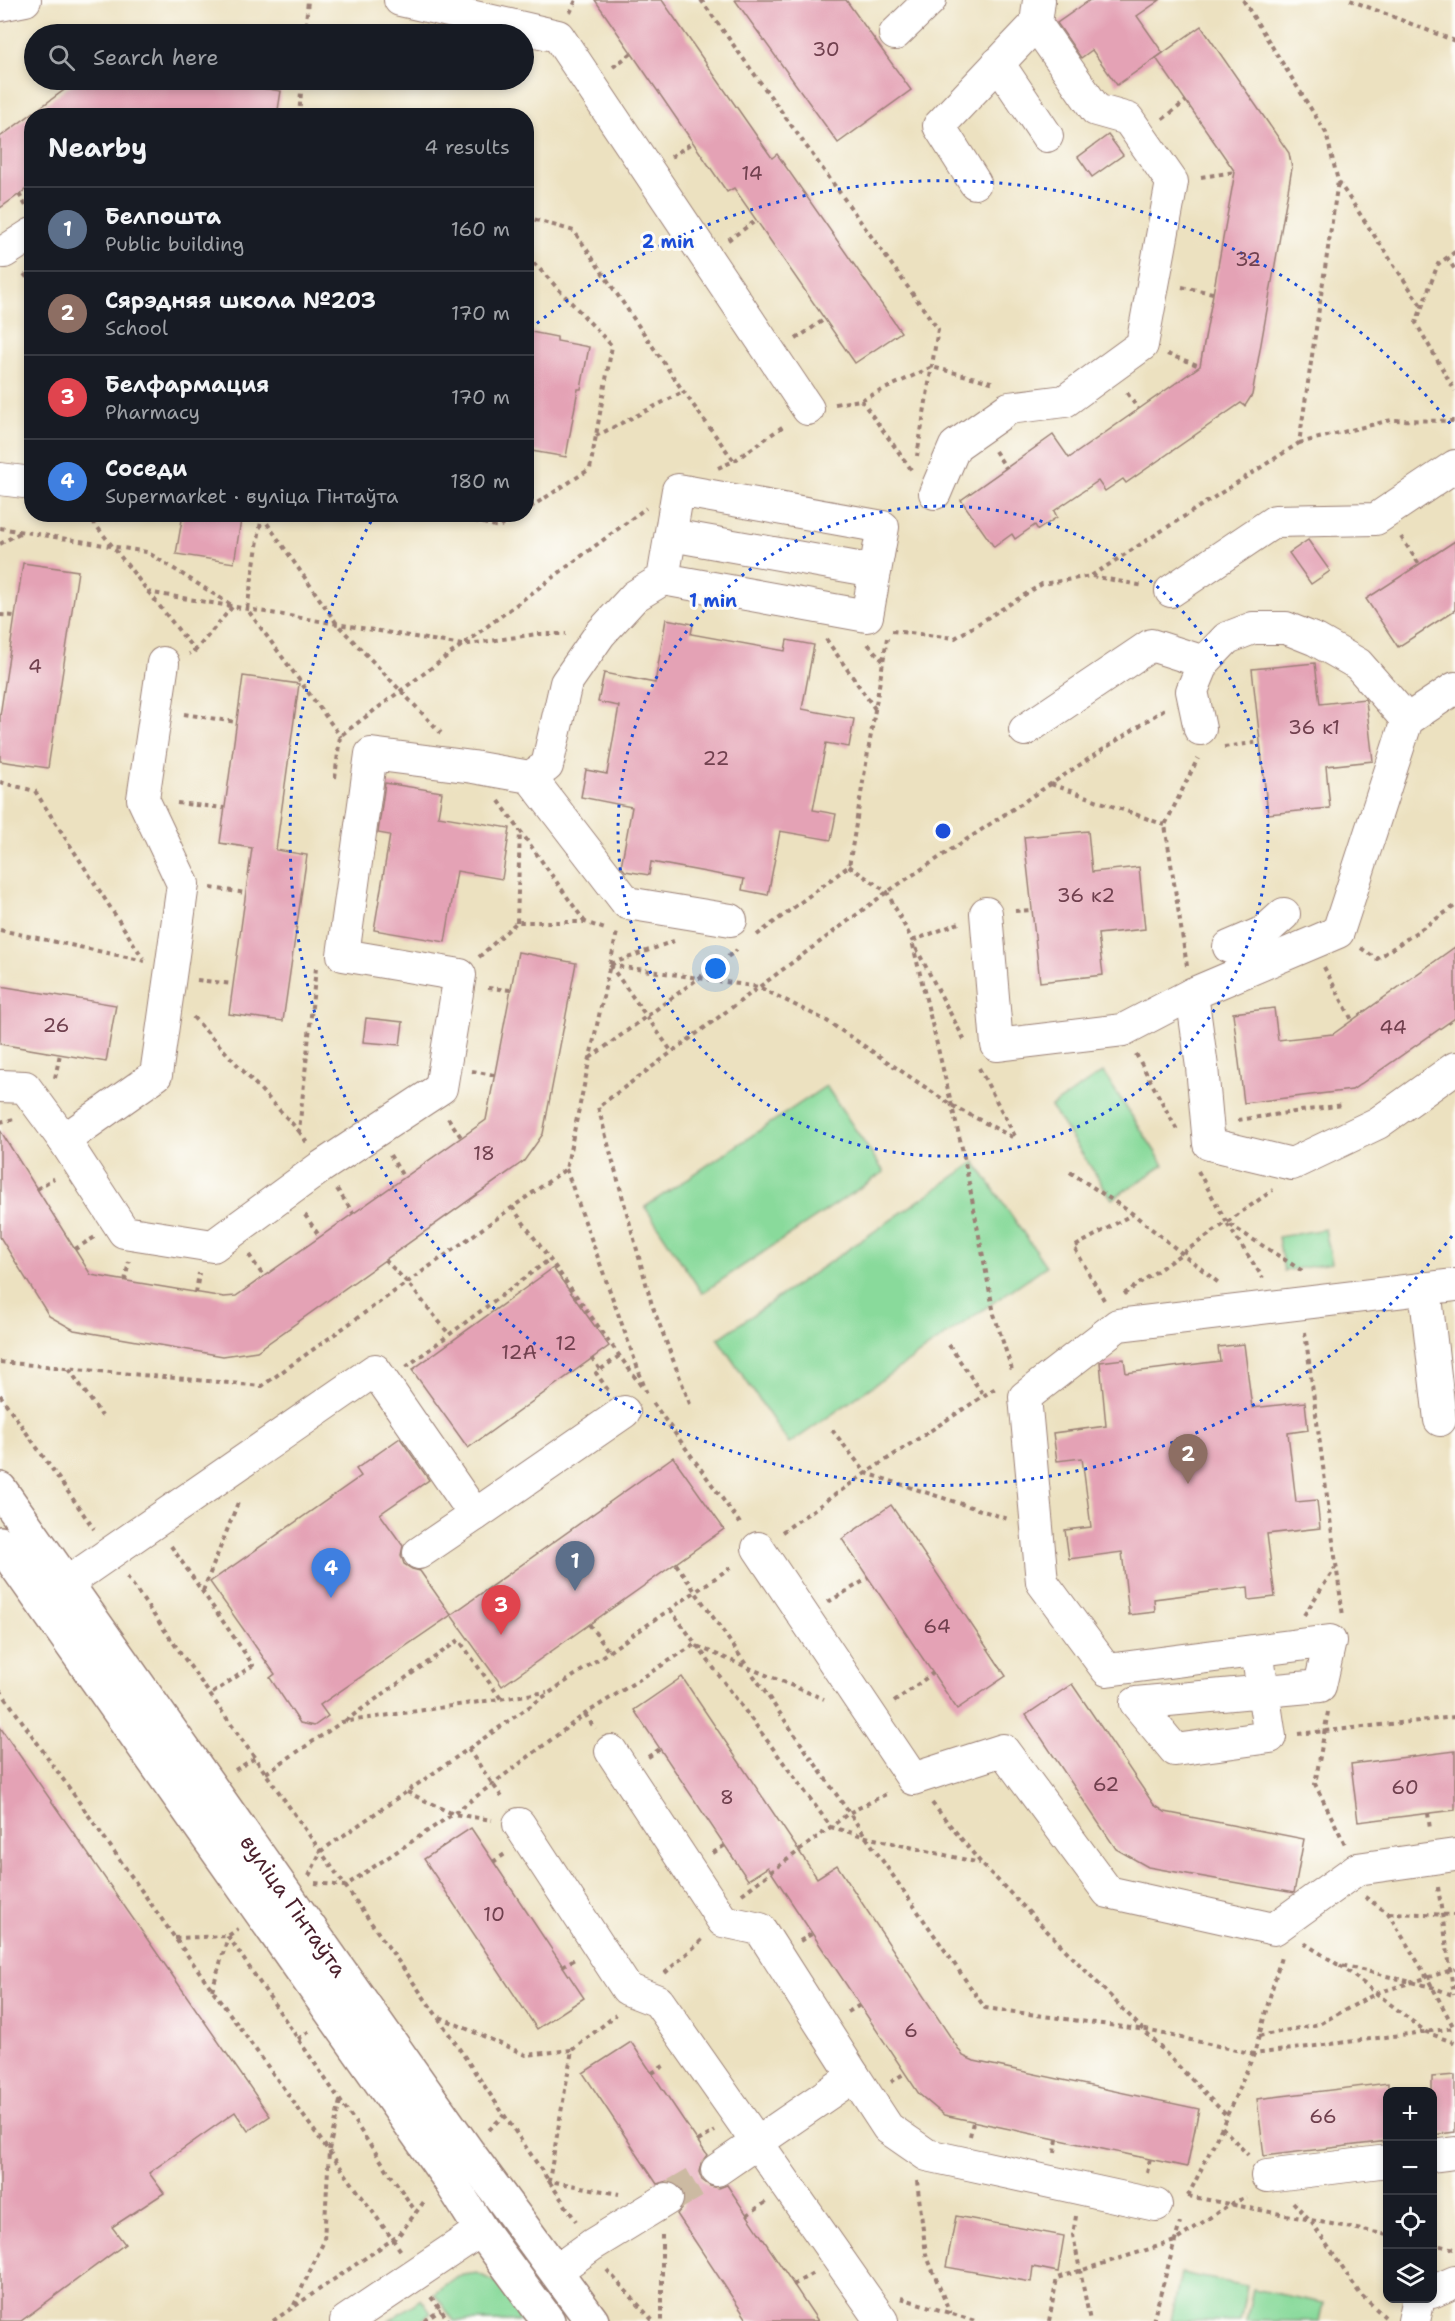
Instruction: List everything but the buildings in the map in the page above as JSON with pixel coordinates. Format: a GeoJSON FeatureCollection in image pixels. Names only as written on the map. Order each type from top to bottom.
{"type":"FeatureCollection","features":[{"type":"Feature","properties":{"kind":"main road","name":"вуліца Гінтаўта"},"geometry":{"type":"LineString","coordinates":[[0,1489],[298,1914],[592,2321]]}},
{"type":"Feature","properties":{"kind":"main road","name":"вуліца Гінтаўта"},"geometry":{"type":"LineString","coordinates":[[0,1543],[445,2173],[481,2230],[548,2321]]}},
{"type":"Feature","properties":{"kind":"main road"},"geometry":{"type":"LineString","coordinates":[[481,2230],[510,2210]]}},
{"type":"Feature","properties":{"kind":"street"},"geometry":{"type":"LineString","coordinates":[[0,5],[25,0]]}},
{"type":"Feature","properties":{"kind":"street"},"geometry":{"type":"LineString","coordinates":[[400,0],[505,24]]}},
{"type":"Feature","properties":{"kind":"street"},"geometry":{"type":"LineString","coordinates":[[895,34],[930,0]]}},
{"type":"Feature","properties":{"kind":"street"},"geometry":{"type":"LineString","coordinates":[[935,494],[955,447],[1009,408],[1065,401],[1142,345],[1172,182],[1128,119],[1096,110],[1038,12],[999,63],[939,126],[975,183]]}},
{"type":"Feature","properties":{"kind":"street"},"geometry":{"type":"LineString","coordinates":[[534,31],[558,36],[808,409]]}},
{"type":"Feature","properties":{"kind":"street"},"geometry":{"type":"LineString","coordinates":[[999,63],[1047,136]]}},
{"type":"Feature","properties":{"kind":"street"},"geometry":{"type":"LineString","coordinates":[[1,251],[24,238]]}},
{"type":"Feature","properties":{"kind":"street"},"geometry":{"type":"LineString","coordinates":[[1171,591],[1275,520],[1376,519],[1455,466]]}},
{"type":"Feature","properties":{"kind":"street"},"geometry":{"type":"LineString","coordinates":[[0,479],[24,482]]}},
{"type":"Feature","properties":{"kind":"street"},"geometry":{"type":"LineString","coordinates":[[530,777],[546,765],[566,683],[600,634],[635,596],[663,579],[867,616],[883,527],[678,490],[663,579]]}},
{"type":"Feature","properties":{"kind":"street"},"geometry":{"type":"LineString","coordinates":[[732,591],[748,503]]}},
{"type":"Feature","properties":{"kind":"street"},"geometry":{"type":"LineString","coordinates":[[801,604],[817,515]]}},
{"type":"Feature","properties":{"kind":"street"},"geometry":{"type":"LineString","coordinates":[[671,535],[875,571]]}},
{"type":"Feature","properties":{"kind":"street"},"geometry":{"type":"LineString","coordinates":[[1205,742],[1192,691],[1204,662],[1227,638],[1253,628],[1286,628],[1316,640],[1358,664],[1407,720]]}},
{"type":"Feature","properties":{"kind":"street"},"geometry":{"type":"LineString","coordinates":[[1025,730],[1151,645],[1204,662]]}},
{"type":"Feature","properties":{"kind":"street"},"geometry":{"type":"LineString","coordinates":[[64,1140],[156,1075],[183,884],[143,799],[163,663]]}},
{"type":"Feature","properties":{"kind":"street"},"geometry":{"type":"LineString","coordinates":[[986,913],[997,1045],[1123,1030],[1192,994],[1312,943],[1407,720],[1455,688]]}},
{"type":"Feature","properties":{"kind":"street"},"geometry":{"type":"LineString","coordinates":[[0,1086],[25,1087],[64,1140],[124,1232],[213,1246],[321,1167],[441,1088],[460,975],[343,955],[371,754],[530,777],[627,903],[742,934]]}},
{"type":"Feature","properties":{"kind":"street"},"geometry":{"type":"LineString","coordinates":[[1229,946],[1274,923],[1312,943]]}},
{"type":"Feature","properties":{"kind":"street"},"geometry":{"type":"LineString","coordinates":[[1192,994],[1209,1144],[1292,1164],[1378,1123],[1455,1068]]}},
{"type":"Feature","properties":{"kind":"street"},"geometry":{"type":"LineString","coordinates":[[1270,1649],[1262,1691],[1270,1737],[1175,1750],[1137,1702],[1107,1670],[1042,1582],[1025,1397],[1113,1315],[1301,1303],[1440,1287],[1440,1420]]}},
{"type":"Feature","properties":{"kind":"street"},"geometry":{"type":"LineString","coordinates":[[40,1601],[375,1370],[475,1515]]}},
{"type":"Feature","properties":{"kind":"street"},"geometry":{"type":"LineString","coordinates":[[419,1553],[636,1404]]}},
{"type":"Feature","properties":{"kind":"street"},"geometry":{"type":"LineString","coordinates":[[758,1548],[913,1779],[1003,1749],[1108,1892],[1281,1931],[1349,1874],[1444,1857]]}},
{"type":"Feature","properties":{"kind":"street"},"geometry":{"type":"LineString","coordinates":[[1107,1670],[1330,1641],[1320,1686],[1137,1702]]}},
{"type":"Feature","properties":{"kind":"street"},"geometry":{"type":"LineString","coordinates":[[1192,1659],[1208,1745]]}},
{"type":"Feature","properties":{"kind":"street"},"geometry":{"type":"LineString","coordinates":[[611,1752],[720,1917],[760,1929],[888,2128],[927,2155],[1175,2207]]}},
{"type":"Feature","properties":{"kind":"street"},"geometry":{"type":"LineString","coordinates":[[519,1824],[627,1989],[658,2001],[882,2321]]}},
{"type":"Feature","properties":{"kind":"street"},"geometry":{"type":"LineString","coordinates":[[717,2170],[854,2076]]}},
{"type":"Feature","properties":{"kind":"street"},"geometry":{"type":"LineString","coordinates":[[1437,2155],[1455,2153]]}},
{"type":"Feature","properties":{"kind":"street"},"geometry":{"type":"LineString","coordinates":[[1258,2186],[1383,2162]]}},
{"type":"Feature","properties":{"kind":"street"},"geometry":{"type":"LineString","coordinates":[[556,2271],[592,2245],[665,2200]]}},
{"type":"Feature","properties":{"kind":"street"},"geometry":{"type":"LineString","coordinates":[[346,2321],[481,2230]]}},
{"type":"Feature","properties":{"kind":"street"},"geometry":{"type":"LineString","coordinates":[[1437,2290],[1455,2282]]}},
{"type":"Feature","properties":{"kind":"street"},"geometry":{"type":"LineString","coordinates":[[1414,2321],[1418,2303]]}},
{"type":"Feature","properties":{"kind":"path"},"geometry":{"type":"LineString","coordinates":[[306,24],[308,0]]}},
{"type":"Feature","properties":{"kind":"path"},"geometry":{"type":"LineString","coordinates":[[701,0],[938,329],[914,474],[861,400]]}},
{"type":"Feature","properties":{"kind":"path"},"geometry":{"type":"LineString","coordinates":[[1243,0],[1326,133],[1338,181],[1422,307]]}},
{"type":"Feature","properties":{"kind":"path"},"geometry":{"type":"LineString","coordinates":[[1350,0],[1455,41]]}},
{"type":"Feature","properties":{"kind":"path"},"geometry":{"type":"LineString","coordinates":[[300,108],[301,90]]}},
{"type":"Feature","properties":{"kind":"path"},"geometry":{"type":"LineString","coordinates":[[1172,182],[1235,172]]}},
{"type":"Feature","properties":{"kind":"path"},"geometry":{"type":"LineString","coordinates":[[1299,443],[1338,181]]}},
{"type":"Feature","properties":{"kind":"path"},"geometry":{"type":"LineString","coordinates":[[534,219],[574,231],[683,392],[734,460]]}},
{"type":"Feature","properties":{"kind":"path"},"geometry":{"type":"LineString","coordinates":[[1455,252],[1438,264],[1416,323],[1455,391]]}},
{"type":"Feature","properties":{"kind":"path"},"geometry":{"type":"LineString","coordinates":[[1447,257],[1455,270]]}},
{"type":"Feature","properties":{"kind":"path"},"geometry":{"type":"LineString","coordinates":[[534,263],[612,346],[590,469],[534,505]]}},
{"type":"Feature","properties":{"kind":"path"},"geometry":{"type":"LineString","coordinates":[[772,355],[825,319]]}},
{"type":"Feature","properties":{"kind":"path"},"geometry":{"type":"LineString","coordinates":[[596,437],[683,392]]}},
{"type":"Feature","properties":{"kind":"path"},"geometry":{"type":"LineString","coordinates":[[1091,576],[1299,443],[1391,420],[1455,421]]}},
{"type":"Feature","properties":{"kind":"path"},"geometry":{"type":"LineString","coordinates":[[93,522],[195,651]]}},
{"type":"Feature","properties":{"kind":"path"},"geometry":{"type":"LineString","coordinates":[[261,522],[247,609],[340,736],[371,754]]}},
{"type":"Feature","properties":{"kind":"path"},"geometry":{"type":"LineString","coordinates":[[267,522],[337,624],[473,767],[520,828],[585,922]]}},
{"type":"Feature","properties":{"kind":"path"},"geometry":{"type":"LineString","coordinates":[[477,522],[499,528],[508,522]]}},
{"type":"Feature","properties":{"kind":"path"},"geometry":{"type":"LineString","coordinates":[[0,528],[147,552],[233,606]]}},
{"type":"Feature","properties":{"kind":"path"},"geometry":{"type":"LineString","coordinates":[[0,544],[23,531]]}},
{"type":"Feature","properties":{"kind":"path"},"geometry":{"type":"LineString","coordinates":[[888,631],[955,639],[1042,584],[1091,576],[1171,591]]}},
{"type":"Feature","properties":{"kind":"path"},"geometry":{"type":"LineString","coordinates":[[147,592],[462,645],[537,634],[600,634]]}},
{"type":"Feature","properties":{"kind":"path"},"geometry":{"type":"LineString","coordinates":[[801,604],[875,710]]}},
{"type":"Feature","properties":{"kind":"path"},"geometry":{"type":"LineString","coordinates":[[163,663],[195,651],[233,606]]}},
{"type":"Feature","properties":{"kind":"path"},"geometry":{"type":"LineString","coordinates":[[0,615],[15,616]]}},
{"type":"Feature","properties":{"kind":"path"},"geometry":{"type":"LineString","coordinates":[[590,1058],[700,977],[742,934],[849,866],[890,622]]}},
{"type":"Feature","properties":{"kind":"path"},"geometry":{"type":"LineString","coordinates":[[690,1404],[652,1305],[598,1107],[887,892],[1192,691]]}},
{"type":"Feature","properties":{"kind":"path"},"geometry":{"type":"LineString","coordinates":[[156,710],[237,722]]}},
{"type":"Feature","properties":{"kind":"path"},"geometry":{"type":"LineString","coordinates":[[1192,994],[1165,825],[1205,742],[1260,742]]}},
{"type":"Feature","properties":{"kind":"path"},"geometry":{"type":"LineString","coordinates":[[0,782],[35,791],[145,961]]}},
{"type":"Feature","properties":{"kind":"path"},"geometry":{"type":"LineString","coordinates":[[1052,784],[1165,825]]}},
{"type":"Feature","properties":{"kind":"path"},"geometry":{"type":"LineString","coordinates":[[143,799],[224,808]]}},
{"type":"Feature","properties":{"kind":"path"},"geometry":{"type":"LineString","coordinates":[[517,922],[520,828]]}},
{"type":"Feature","properties":{"kind":"path"},"geometry":{"type":"LineString","coordinates":[[849,866],[887,892],[967,1045]]}},
{"type":"Feature","properties":{"kind":"path"},"geometry":{"type":"LineString","coordinates":[[1312,943],[1377,959],[1455,906]]}},
{"type":"Feature","properties":{"kind":"path"},"geometry":{"type":"LineString","coordinates":[[460,975],[517,922],[585,922],[608,930]]}},
{"type":"Feature","properties":{"kind":"path"},"geometry":{"type":"LineString","coordinates":[[617,932],[566,1169],[636,1404]]}},
{"type":"Feature","properties":{"kind":"path"},"geometry":{"type":"LineString","coordinates":[[912,941],[953,1106],[994,1314],[1014,1376]]}},
{"type":"Feature","properties":{"kind":"path"},"geometry":{"type":"LineString","coordinates":[[1312,943],[1352,1020]]}},
{"type":"Feature","properties":{"kind":"path"},"geometry":{"type":"LineString","coordinates":[[610,965],[672,1052]]}},
{"type":"Feature","properties":{"kind":"path"},"geometry":{"type":"LineString","coordinates":[[610,965],[759,987],[827,1021],[953,1106],[1016,1139],[978,1066]]}},
{"type":"Feature","properties":{"kind":"path"},"geometry":{"type":"LineString","coordinates":[[1208,1124],[1348,1105]]}},
{"type":"Feature","properties":{"kind":"path"},"geometry":{"type":"LineString","coordinates":[[1133,1214],[1074,1247],[1113,1315],[1182,1254],[1273,1191],[1292,1164]]}},
{"type":"Feature","properties":{"kind":"path"},"geometry":{"type":"LineString","coordinates":[[0,1362],[262,1386],[566,1169]]}},
{"type":"Feature","properties":{"kind":"path"},"geometry":{"type":"LineString","coordinates":[[1070,1172],[1133,1214],[1224,1288]]}},
{"type":"Feature","properties":{"kind":"path"},"geometry":{"type":"LineString","coordinates":[[512,1207],[620,1356],[636,1404],[758,1548]]}},
{"type":"Feature","properties":{"kind":"path"},"geometry":{"type":"LineString","coordinates":[[1227,1223],[1262,1277],[1268,1282]]}},
{"type":"Feature","properties":{"kind":"path"},"geometry":{"type":"LineString","coordinates":[[385,1260],[407,1282],[449,1335]]}},
{"type":"Feature","properties":{"kind":"path"},"geometry":{"type":"LineString","coordinates":[[1301,1303],[1344,1625]]}},
{"type":"Feature","properties":{"kind":"path"},"geometry":{"type":"LineString","coordinates":[[949,1345],[984,1396]]}},
{"type":"Feature","properties":{"kind":"path"},"geometry":{"type":"LineString","coordinates":[[592,1358],[598,1371],[620,1356]]}},
{"type":"Feature","properties":{"kind":"path"},"geometry":{"type":"LineString","coordinates":[[69,1369],[102,1416]]}},
{"type":"Feature","properties":{"kind":"path"},"geometry":{"type":"LineString","coordinates":[[306,1882],[321,1851],[866,1473],[999,1386]]}},
{"type":"Feature","properties":{"kind":"path"},"geometry":{"type":"LineString","coordinates":[[832,1430],[866,1473],[1037,1529]]}},
{"type":"Feature","properties":{"kind":"path"},"geometry":{"type":"LineString","coordinates":[[203,1592],[243,1490]]}},
{"type":"Feature","properties":{"kind":"path"},"geometry":{"type":"LineString","coordinates":[[154,1522],[253,1665],[210,1695]]}},
{"type":"Feature","properties":{"kind":"path"},"geometry":{"type":"LineString","coordinates":[[675,1564],[986,2008],[1146,2030],[1254,2054],[1454,2028],[1428,1978],[1388,1912],[1349,1874],[1315,1784],[1330,1701]]}},
{"type":"Feature","properties":{"kind":"path"},"geometry":{"type":"LineString","coordinates":[[1270,1649],[1336,1568]]}},
{"type":"Feature","properties":{"kind":"path"},"geometry":{"type":"LineString","coordinates":[[804,1616],[869,1578]]}},
{"type":"Feature","properties":{"kind":"path"},"geometry":{"type":"LineString","coordinates":[[670,1609],[831,1827],[981,1863]]}},
{"type":"Feature","properties":{"kind":"path"},"geometry":{"type":"LineString","coordinates":[[589,1624],[609,1652]]}},
{"type":"Feature","properties":{"kind":"path"},"geometry":{"type":"LineString","coordinates":[[266,1773],[459,1640],[501,1699]]}},
{"type":"Feature","properties":{"kind":"path"},"geometry":{"type":"LineString","coordinates":[[872,1719],[933,1673]]}},
{"type":"Feature","properties":{"kind":"path"},"geometry":{"type":"LineString","coordinates":[[197,1676],[437,2016],[610,2273],[653,2321]]}},
{"type":"Feature","properties":{"kind":"path"},"geometry":{"type":"LineString","coordinates":[[0,1690],[449,2321]]}},
{"type":"Feature","properties":{"kind":"path"},"geometry":{"type":"LineString","coordinates":[[342,1722],[551,1692]]}},
{"type":"Feature","properties":{"kind":"path"},"geometry":{"type":"LineString","coordinates":[[1270,1737],[1455,1717]]}},
{"type":"Feature","properties":{"kind":"path"},"geometry":{"type":"LineString","coordinates":[[468,1749],[519,1824]]}},
{"type":"Feature","properties":{"kind":"path"},"geometry":{"type":"LineString","coordinates":[[437,2016],[526,2055],[572,2050],[641,1995],[720,1917],[831,1827],[849,1813],[913,1779],[981,1863],[1146,2030],[1227,2116]]}},
{"type":"Feature","properties":{"kind":"path"},"geometry":{"type":"LineString","coordinates":[[407,1792],[453,1814],[519,1824]]}},
{"type":"Feature","properties":{"kind":"path"},"geometry":{"type":"LineString","coordinates":[[1338,1964],[1415,1983],[1454,1996],[1453,1970],[1443,1916],[1444,1857],[1428,1813]]}},
{"type":"Feature","properties":{"kind":"path"},"geometry":{"type":"LineString","coordinates":[[1388,1912],[1455,1915]]}},
{"type":"Feature","properties":{"kind":"path"},"geometry":{"type":"LineString","coordinates":[[1153,2321],[1175,2241],[1175,2207],[1188,2196],[1254,2054],[1281,1931],[1338,1964],[1426,2032],[1455,2043]]}},
{"type":"Feature","properties":{"kind":"path"},"geometry":{"type":"LineString","coordinates":[[175,1938],[228,1936]]}},
{"type":"Feature","properties":{"kind":"path"},"geometry":{"type":"LineString","coordinates":[[212,1990],[228,1936]]}},
{"type":"Feature","properties":{"kind":"path"},"geometry":{"type":"LineString","coordinates":[[228,1936],[416,2212]]}},
{"type":"Feature","properties":{"kind":"path"},"geometry":{"type":"LineString","coordinates":[[1259,2036],[1319,2024],[1377,1994],[1453,1970]]}},
{"type":"Feature","properties":{"kind":"path"},"geometry":{"type":"LineString","coordinates":[[549,2181],[572,2050]]}},
{"type":"Feature","properties":{"kind":"path"},"geometry":{"type":"LineString","coordinates":[[293,2308],[324,2241],[328,2150],[340,2101]]}},
{"type":"Feature","properties":{"kind":"path"},"geometry":{"type":"LineString","coordinates":[[1222,2127],[1258,2186],[1310,2220],[1360,2294],[1390,2321]]}},
{"type":"Feature","properties":{"kind":"path"},"geometry":{"type":"LineString","coordinates":[[913,2145],[926,2254],[950,2313]]}},
{"type":"Feature","properties":{"kind":"path"},"geometry":{"type":"LineString","coordinates":[[549,2181],[665,2200],[662,2321]]}},
{"type":"Feature","properties":{"kind":"path"},"geometry":{"type":"LineString","coordinates":[[1049,2321],[1057,2278],[1175,2241],[1258,2186]]}},
{"type":"Feature","properties":{"kind":"path"},"geometry":{"type":"LineString","coordinates":[[1079,2187],[1073,2235],[1090,2321]]}},
{"type":"Feature","properties":{"kind":"path"},"geometry":{"type":"LineString","coordinates":[[1188,2196],[1383,2234]]}},
{"type":"Feature","properties":{"kind":"path"},"geometry":{"type":"LineString","coordinates":[[273,2321],[393,2240]]}},
{"type":"Feature","properties":{"kind":"path"},"geometry":{"type":"LineString","coordinates":[[1437,2245],[1455,2249]]}},
{"type":"Feature","properties":{"kind":"path"},"geometry":{"type":"LineString","coordinates":[[860,2288],[867,2287],[975,2321]]}},
{"type":"Feature","properties":{"kind":"path"},"geometry":{"type":"LineString","coordinates":[[424,2321],[441,2310]]}},
{"type":"Feature","properties":{"kind":"green space"},"geometry":{"type":"Polygon","coordinates":[[[1103,1072],[1164,1165],[1112,1199],[1051,1107],[1103,1072]]]}},
{"type":"Feature","properties":{"kind":"green space"},"geometry":{"type":"Polygon","coordinates":[[[826,1086],[884,1172],[702,1293],[645,1207],[826,1086]]]}},
{"type":"Feature","properties":{"kind":"green space"},"geometry":{"type":"Polygon","coordinates":[[[975,1162],[1046,1266],[789,1444],[718,1339],[975,1162]]]}},
{"type":"Feature","properties":{"kind":"green space"},"geometry":{"type":"Polygon","coordinates":[[[1325,1229],[1332,1263],[1284,1271],[1278,1237],[1325,1229]]]}},
{"type":"Feature","properties":{"kind":"green space"},"geometry":{"type":"Polygon","coordinates":[[[477,2273],[507,2288],[530,2321],[454,2321],[434,2293],[457,2276],[477,2273]]]}},
{"type":"Feature","properties":{"kind":"green space"},"geometry":{"type":"Polygon","coordinates":[[[1181,2273],[1247,2286],[1240,2321],[1171,2321],[1181,2273]]]}},
{"type":"Feature","properties":{"kind":"green space"},"geometry":{"type":"Polygon","coordinates":[[[1253,2289],[1324,2303],[1320,2321],[1246,2321],[1253,2289]]]}},
{"type":"Feature","properties":{"kind":"green space"},"geometry":{"type":"Polygon","coordinates":[[[421,2299],[431,2313],[420,2321],[389,2321],[421,2299]]]}},
{"type":"Feature","properties":{"kind":"tunnel"},"geometry":{"type":"LineString","coordinates":[[667,2199],[717,2170]]}},
{"type":"Feature","properties":{"kind":"place","name":"Сярэдняя школа №203"},"geometry":{"type":"Point","coordinates":[1188,1484]}},
{"type":"Feature","properties":{"kind":"place","name":"Белпошта"},"geometry":{"type":"Point","coordinates":[575,1591]}},
{"type":"Feature","properties":{"kind":"place","name":"Соседи"},"geometry":{"type":"Point","coordinates":[331,1598]}},
{"type":"Feature","properties":{"kind":"place","name":"Белфармация"},"geometry":{"type":"Point","coordinates":[501,1635]}}]}
